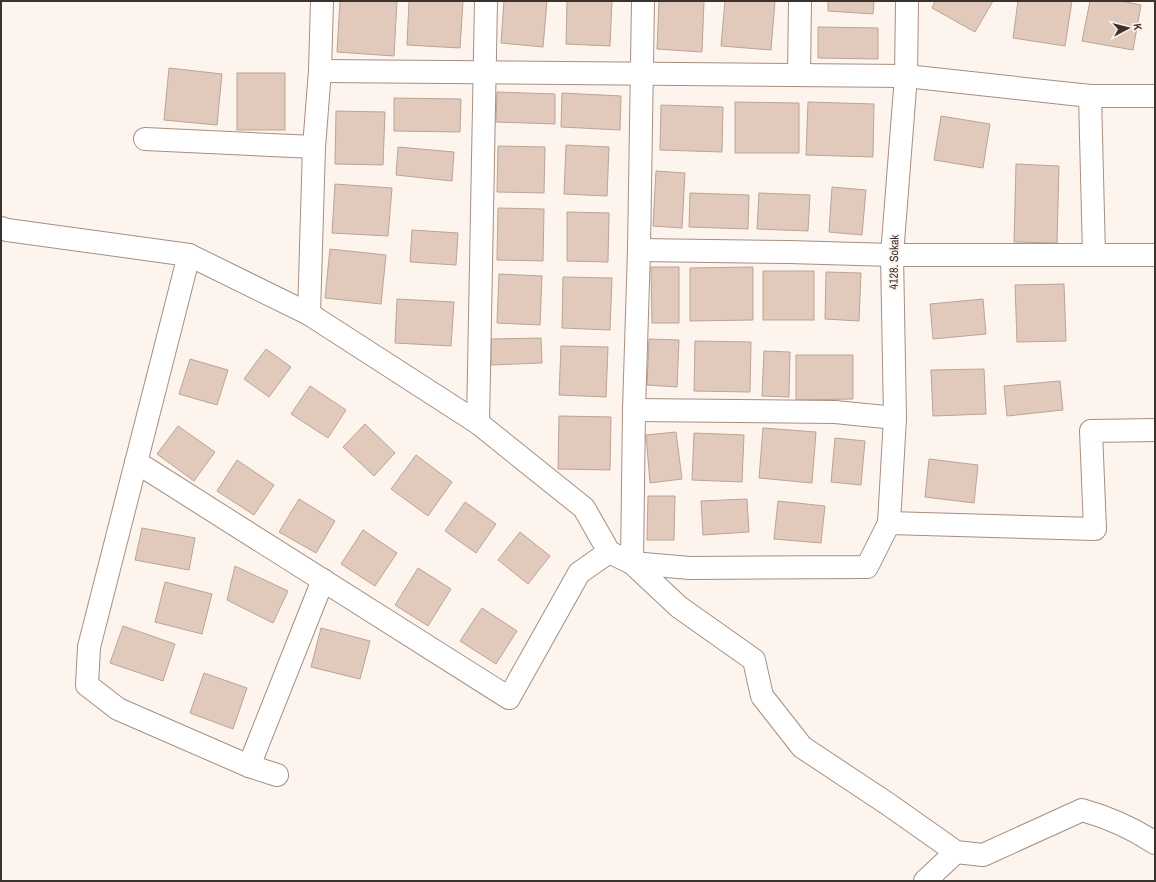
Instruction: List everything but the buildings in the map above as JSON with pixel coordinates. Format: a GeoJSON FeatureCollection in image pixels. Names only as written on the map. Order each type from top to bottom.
{"type":"FeatureCollection","features":[{"type":"Feature","properties":{"kind":"street"},"geometry":{"type":"LineString","coordinates":[[309,314],[314,147],[320,71],[322,1]]}},
{"type":"Feature","properties":{"kind":"street"},"geometry":{"type":"LineString","coordinates":[[478,423],[486,1]]}},
{"type":"Feature","properties":{"kind":"street"},"geometry":{"type":"LineString","coordinates":[[632,563],[643,1]]}},
{"type":"Feature","properties":{"kind":"street"},"geometry":{"type":"LineString","coordinates":[[799,75],[800,1]]}},
{"type":"Feature","properties":{"kind":"street","name":"4128. Sokak"},"geometry":{"type":"LineString","coordinates":[[889,523],[895,418],[892,255],[906,76],[907,1]]}},
{"type":"Feature","properties":{"kind":"street"},"geometry":{"type":"LineString","coordinates":[[320,71],[906,76],[1090,96],[1155,96]]}},
{"type":"Feature","properties":{"kind":"street"},"geometry":{"type":"LineString","coordinates":[[1090,96],[1094,255]]}},
{"type":"Feature","properties":{"kind":"street"},"geometry":{"type":"LineString","coordinates":[[145,139],[314,147]]}},
{"type":"Feature","properties":{"kind":"street"},"geometry":{"type":"LineString","coordinates":[[1,228],[189,255],[309,314],[478,423],[584,508],[609,552],[632,563],[679,607],[754,660],[762,696],[802,747],[888,804],[956,852],[983,855],[1082,810],[1109,818],[1138,832],[1155,843]]}},
{"type":"Feature","properties":{"kind":"street"},"geometry":{"type":"LineString","coordinates":[[639,250],[892,255],[1155,255]]}},
{"type":"Feature","properties":{"kind":"street"},"geometry":{"type":"LineString","coordinates":[[189,255],[89,647],[87,685],[118,709],[249,766],[277,775]]}},
{"type":"Feature","properties":{"kind":"street"},"geometry":{"type":"LineString","coordinates":[[634,410],[835,412],[895,418]]}},
{"type":"Feature","properties":{"kind":"street"},"geometry":{"type":"LineString","coordinates":[[632,563],[690,568],[867,567],[889,523],[1095,529],[1091,431],[1155,430]]}},
{"type":"Feature","properties":{"kind":"street"},"geometry":{"type":"LineString","coordinates":[[136,462],[509,698],[579,573],[609,552]]}},
{"type":"Feature","properties":{"kind":"street"},"geometry":{"type":"LineString","coordinates":[[249,766],[324,580]]}},
{"type":"Feature","properties":{"kind":"street"},"geometry":{"type":"LineString","coordinates":[[925,881],[956,852]]}}]}
